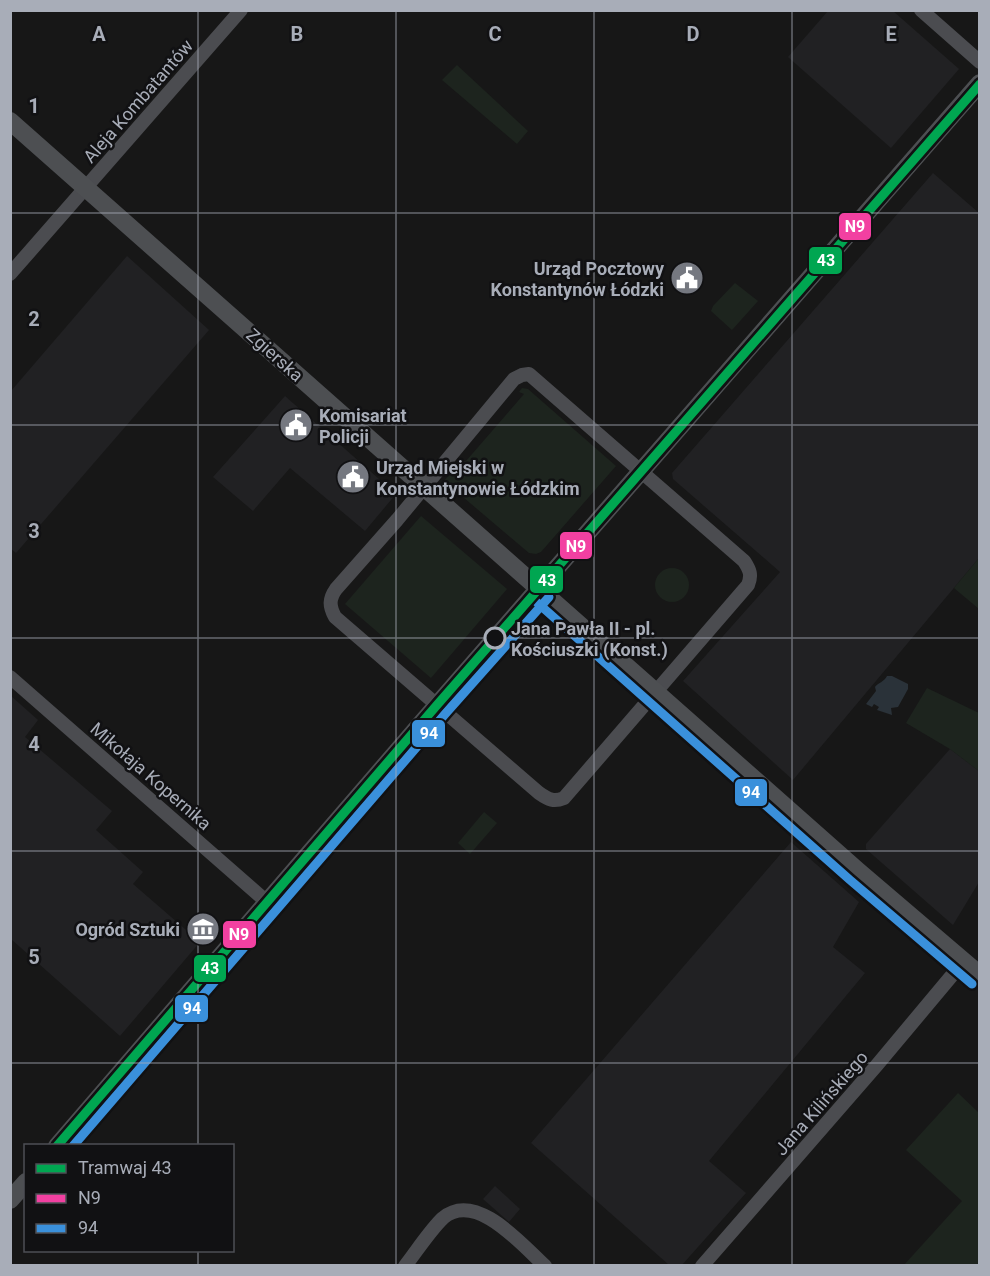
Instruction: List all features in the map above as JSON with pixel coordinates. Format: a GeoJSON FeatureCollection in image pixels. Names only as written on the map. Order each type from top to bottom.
{"type":"FeatureCollection","features":[{"type":"Feature","properties":{"kind":"main road"},"geometry":{"type":"LineString","coordinates":[[59,1144],[437,705],[980,83]]}},
{"type":"Feature","properties":{"kind":"main road","name":"Zgierska"},"geometry":{"type":"LineString","coordinates":[[10,121],[858,871],[980,975]]}},
{"type":"Feature","properties":{"kind":"main road"},"geometry":{"type":"LineString","coordinates":[[10,1200],[24,1184]]}},
{"type":"Feature","properties":{"kind":"street","name":"Aleja Kombatantów"},"geometry":{"type":"LineString","coordinates":[[10,274],[241,10]]}},
{"type":"Feature","properties":{"kind":"street"},"geometry":{"type":"LineString","coordinates":[[921,10],[980,62]]}},
{"type":"Feature","properties":{"kind":"street"},"geometry":{"type":"LineString","coordinates":[[529,374],[744,561],[749,569],[751,576],[748,585],[564,798],[556,801],[539,793],[335,617],[330,609],[330,599],[336,589],[424,486],[514,379],[529,374]]}},
{"type":"Feature","properties":{"kind":"street","name":"Mikołaja Kopernika"},"geometry":{"type":"LineString","coordinates":[[10,677],[267,902]]}},
{"type":"Feature","properties":{"kind":"street","name":"Jana Kilińskiego"},"geometry":{"type":"LineString","coordinates":[[702,1266],[878,1065],[964,961]]}},
{"type":"Feature","properties":{"kind":"street"},"geometry":{"type":"LineString","coordinates":[[405,1266],[444,1217],[460,1210],[476,1211],[493,1220],[545,1266]]}},
{"type":"Feature","properties":{"kind":"shaded area"},"geometry":{"type":"Polygon","coordinates":[[[828,11],[893,11],[959,69],[891,148],[788,57],[828,11]]]}},
{"type":"Feature","properties":{"kind":"shaded area"},"geometry":{"type":"Polygon","coordinates":[[[457,65],[528,131],[517,144],[442,80],[457,65]]]}},
{"type":"Feature","properties":{"kind":"shaded area"},"geometry":{"type":"Polygon","coordinates":[[[933,173],[979,213],[979,558],[793,780],[683,681],[780,572],[673,479],[672,473],[933,173]]]}},
{"type":"Feature","properties":{"kind":"shaded area"},"geometry":{"type":"Polygon","coordinates":[[[127,256],[209,330],[16,553],[10,548],[11,391],[127,256]]]}},
{"type":"Feature","properties":{"kind":"shaded area"},"geometry":{"type":"Polygon","coordinates":[[[735,283],[758,301],[732,330],[711,311],[735,283]]]}},
{"type":"Feature","properties":{"kind":"shaded area"},"geometry":{"type":"Polygon","coordinates":[[[522,388],[528,389],[616,466],[541,552],[536,554],[529,553],[444,481],[461,461],[466,461],[524,394],[519,392],[522,388]]]}},
{"type":"Feature","properties":{"kind":"shaded area"},"geometry":{"type":"Polygon","coordinates":[[[285,396],[396,494],[365,531],[290,468],[253,511],[213,477],[285,396]]]}},
{"type":"Feature","properties":{"kind":"shaded area"},"geometry":{"type":"Polygon","coordinates":[[[421,516],[507,589],[431,678],[345,604],[421,516]]]}},
{"type":"Feature","properties":{"kind":"shaded area"},"geometry":{"type":"Polygon","coordinates":[[[979,558],[979,609],[954,588],[979,558]]]}},
{"type":"Feature","properties":{"kind":"shaded area"},"geometry":{"type":"Polygon","coordinates":[[[672,568],[684,573],[689,585],[684,597],[672,602],[660,597],[655,585],[660,573],[672,568]]]}},
{"type":"Feature","properties":{"kind":"shaded area"},"geometry":{"type":"Polygon","coordinates":[[[887,676],[908,684],[908,689],[898,707],[891,708],[892,715],[877,710],[879,707],[874,704],[872,707],[866,704],[876,691],[875,687],[887,676]]]}},
{"type":"Feature","properties":{"kind":"shaded area"},"geometry":{"type":"Polygon","coordinates":[[[927,688],[979,713],[979,771],[950,749],[906,723],[927,688]]]}},
{"type":"Feature","properties":{"kind":"shaded area"},"geometry":{"type":"Polygon","coordinates":[[[11,696],[38,720],[25,737],[112,811],[96,830],[143,872],[133,884],[200,942],[120,1036],[11,939],[11,696]]]}},
{"type":"Feature","properties":{"kind":"shaded area"},"geometry":{"type":"Polygon","coordinates":[[[950,749],[979,771],[979,882],[953,925],[866,849],[866,844],[950,749]]]}},
{"type":"Feature","properties":{"kind":"shaded area"},"geometry":{"type":"Polygon","coordinates":[[[484,812],[497,823],[470,854],[458,843],[484,812]]]}},
{"type":"Feature","properties":{"kind":"shaded area"},"geometry":{"type":"Polygon","coordinates":[[[791,842],[859,902],[833,947],[865,973],[709,1161],[746,1193],[682,1265],[669,1265],[531,1143],[791,842]]]}},
{"type":"Feature","properties":{"kind":"shaded area"},"geometry":{"type":"Polygon","coordinates":[[[958,1093],[979,1113],[979,1265],[904,1265],[962,1201],[906,1150],[958,1093]]]}},
{"type":"Feature","properties":{"kind":"shaded area"},"geometry":{"type":"Polygon","coordinates":[[[495,1186],[520,1209],[509,1222],[483,1199],[495,1186]]]}},
{"type":"Feature","properties":{"kind":"tram line","name":"43"},"geometry":{"type":"LineString","coordinates":[[59,1144],[437,705],[980,84]]}},
{"type":"Feature","properties":{"kind":"transit line","name":"N9"},"geometry":{"type":"LineString","coordinates":[[59,1144],[437,705],[980,84]]}},
{"type":"Feature","properties":{"kind":"transit line","name":"94"},"geometry":{"type":"LineString","coordinates":[[75,1144],[446,713],[549,597]]}},
{"type":"Feature","properties":{"kind":"transit line","name":"94"},"geometry":{"type":"LineString","coordinates":[[532,598],[850,880],[972,984]]}},
{"type":"Feature","properties":{"kind":"place","name":"Urząd Pocztowy Konstantynów Łódzki"},"geometry":{"type":"Point","coordinates":[687,278]}},
{"type":"Feature","properties":{"kind":"place","name":"Komisariat Policji"},"geometry":{"type":"Point","coordinates":[296,425]}},
{"type":"Feature","properties":{"kind":"place","name":"Urząd Miejski w Konstantynowie Łódzkim"},"geometry":{"type":"Point","coordinates":[353,477]}},
{"type":"Feature","properties":{"kind":"place","name":"Jana Pawła II - pl. Kościuszki (Konst.)"},"geometry":{"type":"Point","coordinates":[495,638]}},
{"type":"Feature","properties":{"kind":"place","name":"Ogród Sztuki"},"geometry":{"type":"Point","coordinates":[203,929]}}]}
